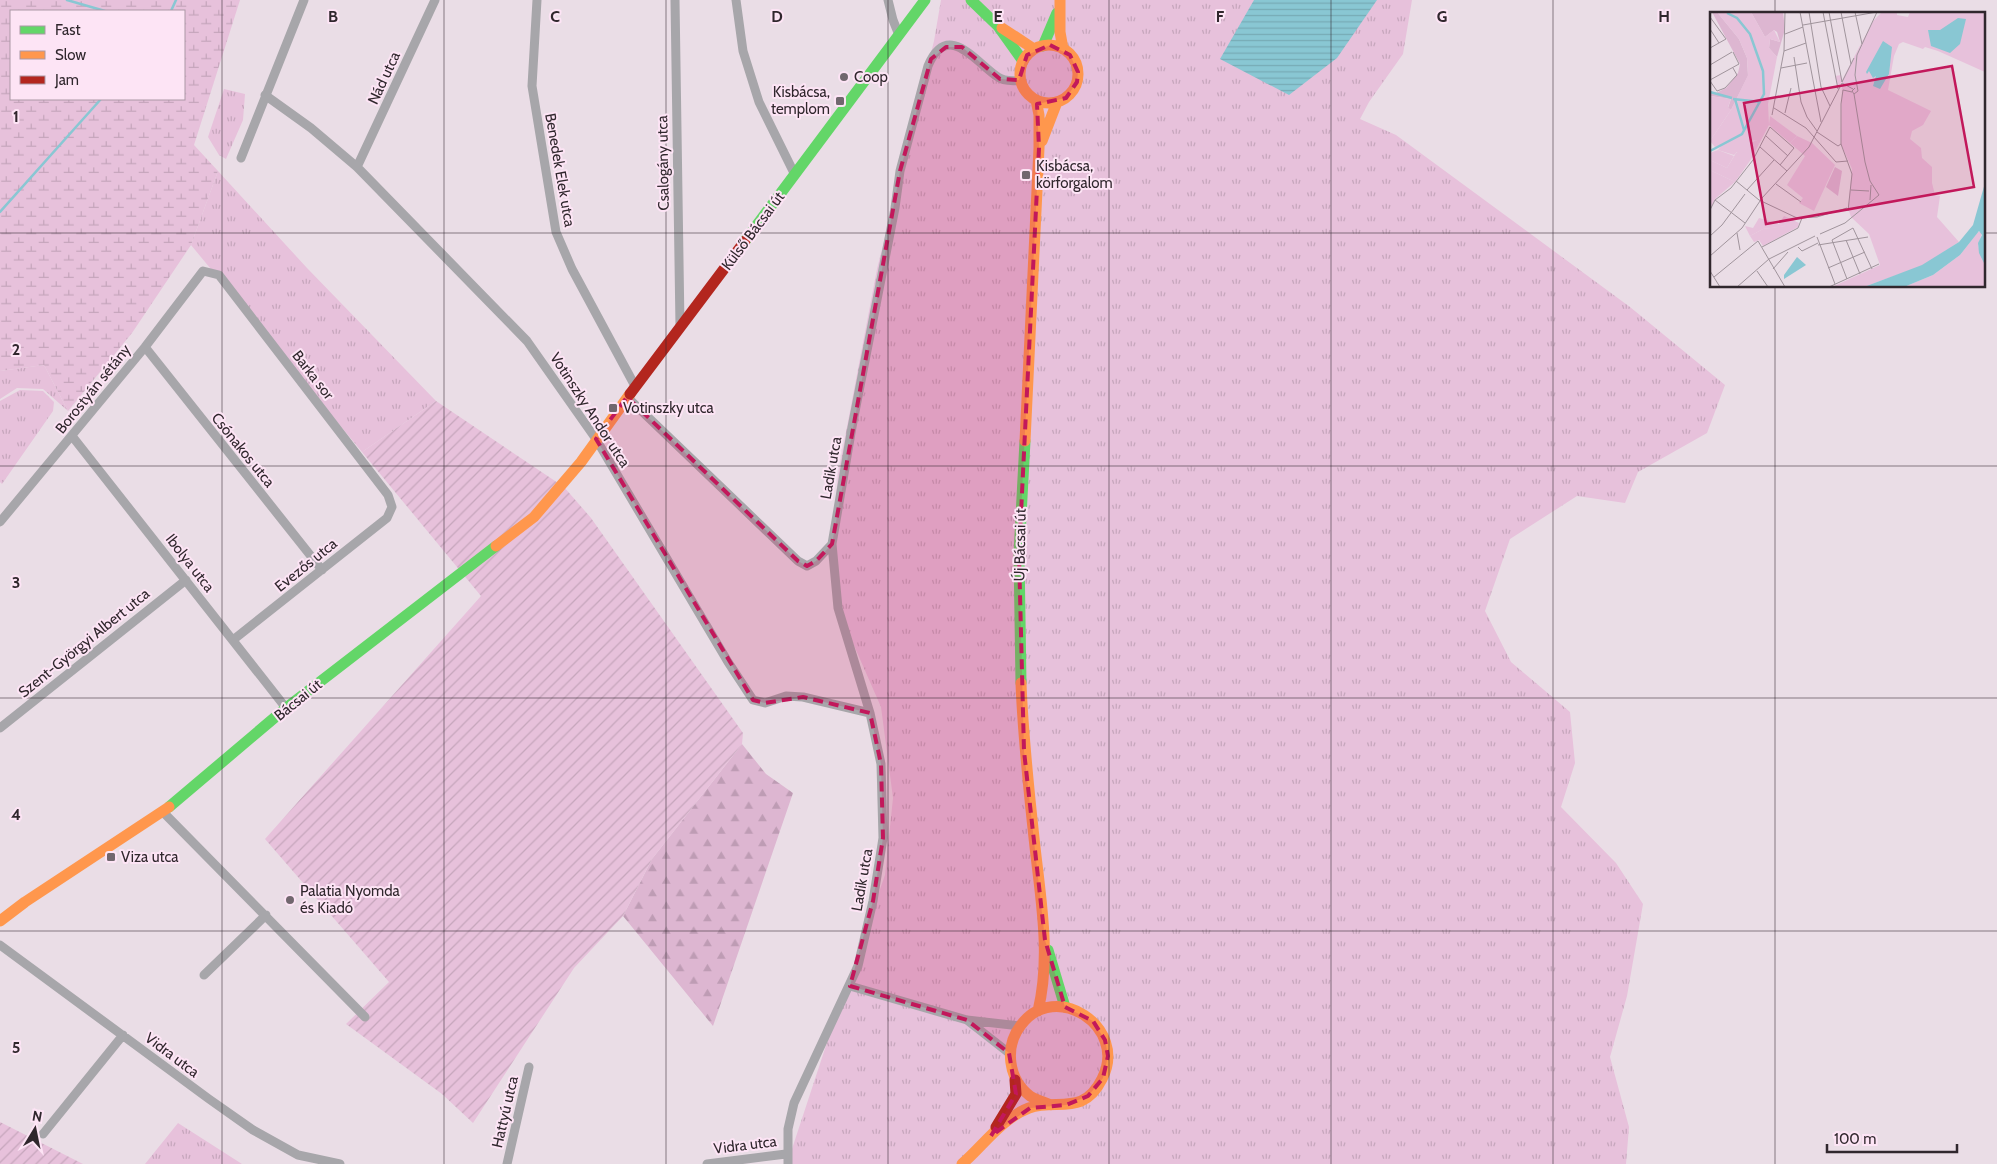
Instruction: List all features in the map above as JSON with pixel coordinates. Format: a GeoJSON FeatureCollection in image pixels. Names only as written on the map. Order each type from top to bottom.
{"type":"FeatureCollection","features":[{"type":"Feature","properties":{"kind":"main road","name":"Külső Bácsai út"},"geometry":{"type":"LineString","coordinates":[[581,462],[635,386],[925,0]]}},
{"type":"Feature","properties":{"kind":"main road"},"geometry":{"type":"LineString","coordinates":[[971,0],[998,26],[1023,61]]}},
{"type":"Feature","properties":{"kind":"main road"},"geometry":{"type":"LineString","coordinates":[[1057,102],[1048,103],[1036,100],[1024,90],[1020,81],[1020,73],[1023,61],[1039,47],[1060,3]]}},
{"type":"Feature","properties":{"kind":"main road"},"geometry":{"type":"LineString","coordinates":[[1060,3],[1062,49]]}},
{"type":"Feature","properties":{"kind":"main road"},"geometry":{"type":"LineString","coordinates":[[998,26],[1039,47],[1056,46],[1062,49]]}},
{"type":"Feature","properties":{"kind":"main road","name":"Új Bácsai út"},"geometry":{"type":"LineString","coordinates":[[1039,148],[1057,102],[1066,98],[1077,82],[1078,72],[1076,63],[1070,54],[1062,49]]}},
{"type":"Feature","properties":{"kind":"main road","name":"Új Bácsai út"},"geometry":{"type":"LineString","coordinates":[[1036,100],[1039,115],[1039,148],[1019,554],[1019,652],[1024,751],[1045,940],[1042,995],[1038,1011]]}},
{"type":"Feature","properties":{"kind":"main road","name":"Bácsai út"},"geometry":{"type":"LineString","coordinates":[[0,921],[25,902],[163,812],[286,708],[534,517],[581,462]]}},
{"type":"Feature","properties":{"kind":"main road","name":"Új Bácsai út"},"geometry":{"type":"LineString","coordinates":[[1045,940],[1065,1008]]}},
{"type":"Feature","properties":{"kind":"main road"},"geometry":{"type":"LineString","coordinates":[[962,1164],[991,1136],[1023,1111],[1039,1105],[1066,1105],[1088,1096],[1099,1085],[1108,1064],[1105,1040],[1098,1027],[1080,1012],[1065,1008],[1052,1007],[1038,1011],[1025,1020],[1012,1039],[1009,1054],[1016,1094],[991,1136]]}},
{"type":"Feature","properties":{"kind":"main road"},"geometry":{"type":"LineString","coordinates":[[1014,1079],[1019,1087],[1031,1098],[1051,1105]]}},
{"type":"Feature","properties":{"kind":"street"},"geometry":{"type":"LineString","coordinates":[[241,158],[304,0]]}},
{"type":"Feature","properties":{"kind":"street","name":"Nád utca"},"geometry":{"type":"LineString","coordinates":[[358,167],[435,0]]}},
{"type":"Feature","properties":{"kind":"street","name":"Benedek Elek utca"},"geometry":{"type":"LineString","coordinates":[[537,0],[532,86],[556,232],[572,269],[635,386]]}},
{"type":"Feature","properties":{"kind":"street","name":"Csalogány utca"},"geometry":{"type":"LineString","coordinates":[[675,0],[680,326]]}},
{"type":"Feature","properties":{"kind":"street"},"geometry":{"type":"LineString","coordinates":[[736,0],[743,51],[759,102],[795,175]]}},
{"type":"Feature","properties":{"kind":"street"},"geometry":{"type":"LineString","coordinates":[[888,0],[892,20],[899,35]]}},
{"type":"Feature","properties":{"kind":"street","name":"Ladik utca"},"geometry":{"type":"LineString","coordinates":[[788,1164],[786,1154],[788,1129],[794,1103],[858,966],[873,901],[883,838],[881,764],[870,713],[838,608],[832,544],[852,426],[895,208],[900,171],[931,59],[941,49],[946,47],[962,48],[1000,79],[1020,81]]}},
{"type":"Feature","properties":{"kind":"street","name":"Votinszky Andor utca"},"geometry":{"type":"LineString","coordinates":[[265,95],[311,128],[358,167],[527,341],[596,439],[728,662],[753,700],[764,703],[786,696],[803,697],[870,713]]}},
{"type":"Feature","properties":{"kind":"street","name":"Borostyán sétány"},"geometry":{"type":"LineString","coordinates":[[0,522],[145,347],[203,271]]}},
{"type":"Feature","properties":{"kind":"street","name":"Barka sor"},"geometry":{"type":"LineString","coordinates":[[203,271],[219,275],[388,495],[392,507]]}},
{"type":"Feature","properties":{"kind":"street","name":"Csónakos utca"},"geometry":{"type":"LineString","coordinates":[[145,347],[322,570]]}},
{"type":"Feature","properties":{"kind":"street"},"geometry":{"type":"LineString","coordinates":[[627,397],[798,561],[807,566],[816,561],[832,544]]}},
{"type":"Feature","properties":{"kind":"street","name":"Ibolya utca"},"geometry":{"type":"LineString","coordinates":[[72,436],[286,708]]}},
{"type":"Feature","properties":{"kind":"street","name":"Evezős utca"},"geometry":{"type":"LineString","coordinates":[[233,640],[387,518],[392,507]]}},
{"type":"Feature","properties":{"kind":"street","name":"Szent-Györgyi Albert utca"},"geometry":{"type":"LineString","coordinates":[[0,728],[186,580]]}},
{"type":"Feature","properties":{"kind":"street"},"geometry":{"type":"LineString","coordinates":[[163,812],[365,1017]]}},
{"type":"Feature","properties":{"kind":"street"},"geometry":{"type":"LineString","coordinates":[[204,975],[266,915]]}},
{"type":"Feature","properties":{"kind":"street","name":"Vidra utca"},"geometry":{"type":"LineString","coordinates":[[0,945],[253,1130],[298,1155],[340,1164]]}},
{"type":"Feature","properties":{"kind":"street"},"geometry":{"type":"LineString","coordinates":[[850,986],[967,1020],[1020,1026]]}},
{"type":"Feature","properties":{"kind":"street"},"geometry":{"type":"LineString","coordinates":[[967,1020],[1009,1054]]}},
{"type":"Feature","properties":{"kind":"street"},"geometry":{"type":"LineString","coordinates":[[43,1134],[123,1035]]}},
{"type":"Feature","properties":{"kind":"street","name":"Hattyú utca"},"geometry":{"type":"LineString","coordinates":[[507,1164],[529,1067]]}},
{"type":"Feature","properties":{"kind":"street","name":"Vidra utca"},"geometry":{"type":"LineString","coordinates":[[707,1164],[786,1154]]}},
{"type":"Feature","properties":{"kind":"highlighted area"},"geometry":{"type":"Polygon","coordinates":[[[1050,45],[1070,55],[1078,72],[1077,82],[1066,98],[1037,104],[1039,148],[1019,554],[1024,751],[1045,940],[1065,1007],[1093,1021],[1105,1040],[1108,1056],[1103,1078],[1088,1096],[1066,1105],[1030,1108],[991,1136],[1016,1094],[1009,1053],[967,1020],[850,986],[873,901],[883,838],[881,764],[870,713],[803,697],[765,703],[753,700],[596,439],[627,397],[798,561],[807,566],[816,561],[832,544],[900,171],[931,59],[946,47],[962,47],[1000,79],[1019,80],[1027,55],[1050,45]]]}},
{"type":"Feature","properties":{"kind":"green space"},"geometry":{"type":"Polygon","coordinates":[[[0,0],[240,0],[194,145],[218,171],[191,245],[132,333],[68,411],[44,365],[0,371],[0,0]]]}},
{"type":"Feature","properties":{"kind":"green space"},"geometry":{"type":"Polygon","coordinates":[[[941,0],[1412,0],[1403,54],[1369,102],[1360,119],[1396,135],[1630,307],[1725,385],[1707,433],[1638,472],[1625,503],[1577,496],[1510,539],[1485,611],[1511,662],[1570,712],[1575,763],[1561,807],[1616,863],[1643,904],[1627,996],[1610,1057],[1629,1127],[1626,1164],[791,1164],[790,1155],[885,875],[893,798],[881,707],[845,625],[832,545],[838,474],[877,269],[934,41],[941,0]]]}},
{"type":"Feature","properties":{"kind":"green space"},"geometry":{"type":"Polygon","coordinates":[[[224,89],[245,94],[243,120],[226,159],[219,155],[208,137],[224,89]]]}},
{"type":"Feature","properties":{"kind":"green space"},"geometry":{"type":"Polygon","coordinates":[[[218,171],[307,268],[436,401],[362,452],[191,245],[218,171]]]}},
{"type":"Feature","properties":{"kind":"green space"},"geometry":{"type":"Polygon","coordinates":[[[44,365],[68,411],[43,389],[17,388],[0,399],[0,371],[44,365]]]}},
{"type":"Feature","properties":{"kind":"green space"},"geometry":{"type":"Polygon","coordinates":[[[20,390],[43,391],[54,402],[53,411],[2,484],[0,482],[0,401],[20,390]]]}},
{"type":"Feature","properties":{"kind":"green space"},"geometry":{"type":"Polygon","coordinates":[[[436,401],[564,487],[591,518],[743,733],[742,744],[652,859],[623,916],[574,968],[473,1123],[442,1094],[346,1024],[389,982],[265,839],[481,596],[362,452],[436,401]]]}},
{"type":"Feature","properties":{"kind":"green space"},"geometry":{"type":"Polygon","coordinates":[[[742,744],[766,774],[793,793],[713,1026],[623,916],[652,859],[742,744]]]}},
{"type":"Feature","properties":{"kind":"green space"},"geometry":{"type":"Polygon","coordinates":[[[0,1122],[83,1164],[0,1164],[0,1122]]]}},
{"type":"Feature","properties":{"kind":"green space"},"geometry":{"type":"Polygon","coordinates":[[[178,1123],[242,1164],[145,1164],[178,1123]]]}},
{"type":"Feature","properties":{"kind":"water"},"geometry":{"type":"Polygon","coordinates":[[[1254,0],[1377,0],[1337,58],[1289,95],[1220,59],[1254,0]]]}},
{"type":"Feature","properties":{"kind":"waterway"},"geometry":{"type":"LineString","coordinates":[[67,0],[102,10]]}},
{"type":"Feature","properties":{"kind":"waterway"},"geometry":{"type":"LineString","coordinates":[[171,10],[176,0]]}},
{"type":"Feature","properties":{"kind":"waterway"},"geometry":{"type":"LineString","coordinates":[[0,212],[100,100]]}},
{"type":"Feature","properties":{"kind":"traffic: fast"},"geometry":{"type":"LineString","coordinates":[[745,241],[925,0]]}},
{"type":"Feature","properties":{"kind":"traffic: fast"},"geometry":{"type":"LineString","coordinates":[[971,0],[998,26],[1023,61]]}},
{"type":"Feature","properties":{"kind":"traffic: fast"},"geometry":{"type":"LineString","coordinates":[[1043,46],[1057,13]]}},
{"type":"Feature","properties":{"kind":"traffic: fast"},"geometry":{"type":"LineString","coordinates":[[1021,683],[1019,554],[1025,441]]}},
{"type":"Feature","properties":{"kind":"traffic: fast"},"geometry":{"type":"LineString","coordinates":[[169,807],[286,708],[496,546]]}},
{"type":"Feature","properties":{"kind":"traffic: fast"},"geometry":{"type":"LineString","coordinates":[[1048,950],[1065,1007]]}},
{"type":"Feature","properties":{"kind":"traffic: slow"},"geometry":{"type":"LineString","coordinates":[[1060,0],[1060,32],[1063,49]]}},
{"type":"Feature","properties":{"kind":"traffic: slow"},"geometry":{"type":"LineString","coordinates":[[1002,28],[1034,49]]}},
{"type":"Feature","properties":{"kind":"traffic: slow"},"geometry":{"type":"LineString","coordinates":[[1049,45],[1060,47],[1073,58],[1078,74],[1076,85],[1065,98],[1049,103],[1038,101],[1025,90],[1020,74],[1022,63],[1033,50],[1049,45]]}},
{"type":"Feature","properties":{"kind":"traffic: slow"},"geometry":{"type":"LineString","coordinates":[[1025,441],[1039,148],[1039,115],[1036,100]]}},
{"type":"Feature","properties":{"kind":"traffic: slow"},"geometry":{"type":"LineString","coordinates":[[1042,141],[1057,102]]}},
{"type":"Feature","properties":{"kind":"traffic: slow"},"geometry":{"type":"LineString","coordinates":[[496,546],[534,517],[581,462],[630,394]]}},
{"type":"Feature","properties":{"kind":"traffic: slow"},"geometry":{"type":"LineString","coordinates":[[1021,683],[1026,765],[1044,929],[1044,970],[1038,1011]]}},
{"type":"Feature","properties":{"kind":"traffic: slow"},"geometry":{"type":"LineString","coordinates":[[0,921],[25,902],[169,807]]}},
{"type":"Feature","properties":{"kind":"traffic: slow"},"geometry":{"type":"LineString","coordinates":[[962,1164],[1001,1125],[1019,1113],[1039,1105],[1050,1105],[1059,1104],[1069,1104],[1078,1102],[1087,1098],[1095,1091],[1102,1079],[1108,1060],[1106,1042],[1097,1027],[1084,1015],[1069,1008],[1052,1007],[1035,1012],[1021,1025],[1012,1043],[1011,1062],[1017,1081],[1030,1096],[1037,1100],[1048,1104],[1051,1105]]}},
{"type":"Feature","properties":{"kind":"traffic: jam"},"geometry":{"type":"LineString","coordinates":[[630,394],[745,241]]}},
{"type":"Feature","properties":{"kind":"traffic: jam"},"geometry":{"type":"LineString","coordinates":[[996,1127],[1016,1094],[1015,1080]]}},
{"type":"Feature","properties":{"kind":"place","name":"Coop"},"geometry":{"type":"Point","coordinates":[844,77]}},
{"type":"Feature","properties":{"kind":"place","name":"Kisbácsa, templom"},"geometry":{"type":"Point","coordinates":[840,101]}},
{"type":"Feature","properties":{"kind":"place","name":"Kisbácsa, körforgalom"},"geometry":{"type":"Point","coordinates":[1026,175]}},
{"type":"Feature","properties":{"kind":"place","name":"Votinszky utca"},"geometry":{"type":"Point","coordinates":[613,408]}},
{"type":"Feature","properties":{"kind":"place","name":"Viza utca"},"geometry":{"type":"Point","coordinates":[111,857]}},
{"type":"Feature","properties":{"kind":"place","name":"Palatia Nyomda és Kiadó"},"geometry":{"type":"Point","coordinates":[290,900]}}]}
